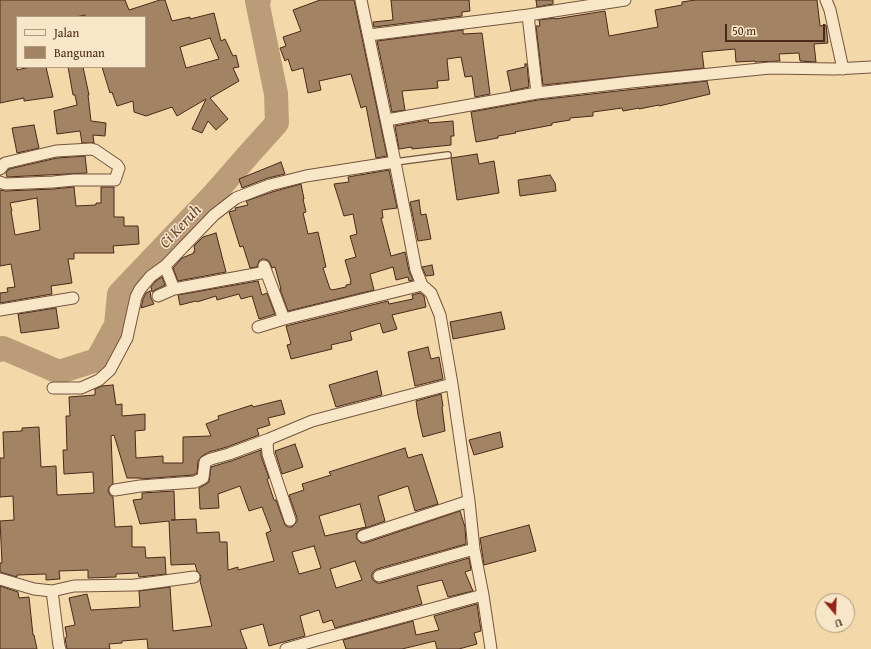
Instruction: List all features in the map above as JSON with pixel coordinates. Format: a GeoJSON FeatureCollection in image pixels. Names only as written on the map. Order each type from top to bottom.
{"type":"FeatureCollection","features":[{"type":"Feature","properties":{"kind":"street"},"geometry":{"type":"LineString","coordinates":[[362,0],[416,270],[422,285],[431,293],[440,315],[452,384],[469,501],[474,549],[491,649]]}},
{"type":"Feature","properties":{"kind":"street"},"geometry":{"type":"LineString","coordinates":[[369,35],[528,15],[625,0]]}},
{"type":"Feature","properties":{"kind":"street"},"geometry":{"type":"LineString","coordinates":[[826,0],[830,10],[843,69]]}},
{"type":"Feature","properties":{"kind":"street"},"geometry":{"type":"LineString","coordinates":[[528,15],[537,93]]}},
{"type":"Feature","properties":{"kind":"street"},"geometry":{"type":"LineString","coordinates":[[387,120],[537,93],[770,68],[843,69],[871,67]]}},
{"type":"Feature","properties":{"kind":"street"},"geometry":{"type":"LineString","coordinates":[[0,169],[5,163],[56,151],[91,149],[101,154],[119,168],[115,180],[74,180],[5,184],[0,182]]}},
{"type":"Feature","properties":{"kind":"street"},"geometry":{"type":"LineString","coordinates":[[52,388],[81,388],[99,380],[110,370],[127,338],[136,297],[140,288],[151,276],[165,266],[214,215],[236,198],[270,185],[306,176],[395,162]]}},
{"type":"Feature","properties":{"kind":"street"},"geometry":{"type":"LineString","coordinates":[[165,266],[174,289]]}},
{"type":"Feature","properties":{"kind":"street"},"geometry":{"type":"LineString","coordinates":[[158,296],[174,289],[265,269],[284,319]]}},
{"type":"Feature","properties":{"kind":"street"},"geometry":{"type":"LineString","coordinates":[[258,327],[284,319],[422,285]]}},
{"type":"Feature","properties":{"kind":"street"},"geometry":{"type":"LineString","coordinates":[[0,310],[73,298]]}},
{"type":"Feature","properties":{"kind":"street"},"geometry":{"type":"LineString","coordinates":[[115,490],[140,486],[195,482],[203,478],[205,462],[211,459],[269,440],[312,421],[452,384]]}},
{"type":"Feature","properties":{"kind":"street"},"geometry":{"type":"LineString","coordinates":[[269,440],[267,444],[268,454],[290,520]]}},
{"type":"Feature","properties":{"kind":"street"},"geometry":{"type":"LineString","coordinates":[[363,536],[469,501]]}},
{"type":"Feature","properties":{"kind":"street"},"geometry":{"type":"LineString","coordinates":[[379,576],[474,549]]}},
{"type":"Feature","properties":{"kind":"street"},"geometry":{"type":"LineString","coordinates":[[0,579],[34,589],[52,591],[74,586],[135,585],[194,577]]}},
{"type":"Feature","properties":{"kind":"street"},"geometry":{"type":"LineString","coordinates":[[52,591],[60,649]]}},
{"type":"Feature","properties":{"kind":"street"},"geometry":{"type":"LineString","coordinates":[[286,649],[483,595]]}},
{"type":"Feature","properties":{"kind":"lane"},"geometry":{"type":"LineString","coordinates":[[395,162],[448,155]]}},
{"type":"Feature","properties":{"kind":"building"},"geometry":{"type":"Polygon","coordinates":[[[0,0],[125,0],[129,10],[160,0],[165,0],[172,21],[190,17],[190,19],[214,13],[221,41],[225,39],[233,56],[236,55],[239,67],[233,68],[239,81],[210,98],[228,119],[216,130],[208,121],[202,133],[192,129],[206,99],[177,116],[172,107],[146,116],[134,112],[133,101],[117,106],[112,92],[110,93],[102,68],[146,68],[146,16],[16,16],[16,68],[17,70],[26,68],[46,68],[53,97],[24,101],[24,98],[0,103],[0,0]],[[210,38],[180,47],[186,68],[219,59],[210,38]]]}},
{"type":"Feature","properties":{"kind":"building"},"geometry":{"type":"Polygon","coordinates":[[[320,0],[354,0],[387,156],[376,158],[366,106],[361,108],[351,74],[319,81],[321,90],[308,93],[303,68],[292,71],[288,59],[285,61],[280,48],[286,46],[283,37],[301,31],[293,10],[320,0]]]}},
{"type":"Feature","properties":{"kind":"building"},"geometry":{"type":"Polygon","coordinates":[[[391,0],[469,0],[470,11],[462,12],[462,16],[374,27],[373,22],[393,20],[391,0]]]}},
{"type":"Feature","properties":{"kind":"building"},"geometry":{"type":"Polygon","coordinates":[[[536,0],[553,0],[553,4],[537,7],[536,0]]]}},
{"type":"Feature","properties":{"kind":"building"},"geometry":{"type":"Polygon","coordinates":[[[695,0],[817,0],[820,26],[826,25],[828,43],[814,44],[816,62],[800,61],[799,53],[779,54],[780,61],[736,62],[735,49],[702,52],[704,68],[543,85],[536,26],[540,26],[539,20],[605,11],[609,36],[658,27],[655,10],[682,5],[682,2],[695,0]]]}},
{"type":"Feature","properties":{"kind":"building"},"geometry":{"type":"Polygon","coordinates":[[[463,30],[463,34],[482,33],[490,94],[475,97],[472,76],[465,77],[461,57],[447,59],[449,80],[437,81],[438,88],[402,91],[405,110],[392,112],[377,41],[463,30]]]}},
{"type":"Feature","properties":{"kind":"building"},"geometry":{"type":"Polygon","coordinates":[[[525,64],[527,64],[529,87],[511,91],[507,71],[525,67],[525,64]]]}},
{"type":"Feature","properties":{"kind":"building"},"geometry":{"type":"Polygon","coordinates":[[[68,68],[83,68],[89,95],[91,121],[106,123],[105,136],[93,135],[94,143],[82,143],[80,131],[57,134],[54,111],[77,105],[75,95],[73,95],[68,68]]]}},
{"type":"Feature","properties":{"kind":"building"},"geometry":{"type":"Polygon","coordinates":[[[707,81],[710,94],[659,106],[623,111],[622,108],[593,112],[593,116],[570,118],[570,120],[552,123],[552,125],[515,132],[516,133],[498,136],[498,138],[476,142],[471,112],[538,100],[707,81]]]}},
{"type":"Feature","properties":{"kind":"building"},"geometry":{"type":"Polygon","coordinates":[[[428,120],[429,123],[453,121],[454,136],[451,136],[451,145],[399,149],[395,126],[428,120]]]}},
{"type":"Feature","properties":{"kind":"building"},"geometry":{"type":"Polygon","coordinates":[[[34,125],[39,148],[17,153],[12,128],[34,125]]]}},
{"type":"Feature","properties":{"kind":"building"},"geometry":{"type":"Polygon","coordinates":[[[477,154],[479,164],[494,161],[499,193],[457,200],[451,158],[477,154]]]}},
{"type":"Feature","properties":{"kind":"building"},"geometry":{"type":"Polygon","coordinates":[[[85,156],[87,173],[7,177],[6,173],[9,169],[57,158],[85,156]]]}},
{"type":"Feature","properties":{"kind":"building"},"geometry":{"type":"Polygon","coordinates":[[[281,162],[285,174],[268,178],[242,188],[239,179],[281,162]]]}},
{"type":"Feature","properties":{"kind":"building"},"geometry":{"type":"Polygon","coordinates":[[[389,170],[397,208],[382,210],[383,218],[381,218],[391,256],[405,252],[409,271],[413,280],[409,281],[408,277],[396,280],[393,267],[370,274],[374,290],[288,311],[280,289],[275,267],[272,268],[269,261],[262,259],[259,261],[257,267],[250,268],[243,246],[240,247],[229,212],[236,210],[235,208],[248,205],[246,201],[301,184],[306,212],[303,213],[308,234],[318,232],[326,267],[323,268],[330,289],[332,290],[346,287],[346,285],[351,284],[351,281],[345,260],[356,257],[350,236],[357,234],[353,214],[344,216],[334,184],[349,182],[348,177],[389,170]]]}},
{"type":"Feature","properties":{"kind":"building"},"geometry":{"type":"Polygon","coordinates":[[[550,175],[555,183],[556,191],[520,196],[518,180],[550,175]]]}},
{"type":"Feature","properties":{"kind":"building"},"geometry":{"type":"Polygon","coordinates":[[[74,187],[76,206],[96,205],[96,203],[101,203],[101,187],[114,187],[114,217],[124,217],[124,226],[138,226],[139,244],[113,246],[114,253],[74,253],[74,259],[68,259],[72,283],[51,286],[52,294],[0,303],[0,293],[8,292],[7,288],[15,287],[11,264],[0,266],[0,190],[74,187]],[[37,198],[10,203],[15,235],[40,230],[37,198]]]}},
{"type":"Feature","properties":{"kind":"building"},"geometry":{"type":"Polygon","coordinates":[[[419,200],[421,215],[426,214],[431,239],[418,241],[410,202],[419,200]]]}},
{"type":"Feature","properties":{"kind":"building"},"geometry":{"type":"Polygon","coordinates":[[[216,233],[226,272],[178,281],[173,268],[182,258],[195,252],[194,246],[203,237],[216,233]]]}},
{"type":"Feature","properties":{"kind":"building"},"geometry":{"type":"Polygon","coordinates":[[[432,265],[434,275],[426,276],[422,267],[432,265]]]}},
{"type":"Feature","properties":{"kind":"building"},"geometry":{"type":"Polygon","coordinates":[[[162,277],[165,285],[152,292],[151,287],[162,277]]]}},
{"type":"Feature","properties":{"kind":"building"},"geometry":{"type":"Polygon","coordinates":[[[258,281],[262,295],[267,293],[275,314],[259,319],[252,296],[241,299],[239,294],[217,300],[216,296],[197,302],[180,305],[178,295],[258,281]]]}},
{"type":"Feature","properties":{"kind":"building"},"geometry":{"type":"Polygon","coordinates":[[[150,291],[154,304],[141,308],[146,293],[150,291]]]}},
{"type":"Feature","properties":{"kind":"building"},"geometry":{"type":"Polygon","coordinates":[[[420,293],[424,296],[426,307],[392,315],[397,329],[383,333],[380,323],[350,332],[352,340],[331,345],[332,349],[291,359],[287,345],[291,344],[286,326],[388,301],[389,304],[413,299],[412,295],[420,293]]]}},
{"type":"Feature","properties":{"kind":"building"},"geometry":{"type":"Polygon","coordinates":[[[56,308],[59,328],[21,333],[18,314],[56,308]]]}},
{"type":"Feature","properties":{"kind":"building"},"geometry":{"type":"Polygon","coordinates":[[[501,312],[505,329],[453,339],[450,322],[501,312]]]}},
{"type":"Feature","properties":{"kind":"building"},"geometry":{"type":"Polygon","coordinates":[[[428,347],[431,359],[439,357],[443,379],[415,386],[408,352],[428,347]]]}},
{"type":"Feature","properties":{"kind":"building"},"geometry":{"type":"Polygon","coordinates":[[[377,371],[382,395],[336,407],[329,385],[377,371]]]}},
{"type":"Feature","properties":{"kind":"building"},"geometry":{"type":"Polygon","coordinates":[[[113,385],[116,405],[122,404],[122,416],[145,414],[145,430],[135,431],[136,458],[163,456],[163,463],[183,463],[183,437],[211,436],[206,424],[219,419],[218,416],[252,405],[253,407],[281,400],[285,414],[268,418],[270,425],[257,429],[259,435],[209,452],[202,456],[198,461],[197,473],[193,475],[141,479],[127,478],[114,435],[111,436],[113,484],[109,487],[108,491],[113,497],[115,527],[132,526],[132,547],[145,547],[146,558],[165,557],[166,574],[139,577],[138,573],[116,574],[116,577],[88,578],[88,570],[59,571],[60,579],[46,580],[46,574],[17,575],[17,577],[0,572],[0,563],[2,563],[0,521],[14,520],[13,496],[0,497],[0,458],[4,458],[3,432],[22,431],[22,428],[39,427],[41,467],[56,466],[57,495],[94,493],[93,472],[64,474],[63,450],[67,450],[66,416],[70,416],[69,397],[95,395],[95,389],[102,386],[113,385]]]}},
{"type":"Feature","properties":{"kind":"building"},"geometry":{"type":"Polygon","coordinates":[[[441,394],[445,431],[423,437],[416,401],[441,394]]]}},
{"type":"Feature","properties":{"kind":"building"},"geometry":{"type":"Polygon","coordinates":[[[500,432],[503,447],[474,455],[469,440],[500,432]]]}},
{"type":"Feature","properties":{"kind":"building"},"geometry":{"type":"Polygon","coordinates":[[[295,444],[303,467],[282,474],[275,451],[295,444]]]}},
{"type":"Feature","properties":{"kind":"building"},"geometry":{"type":"Polygon","coordinates":[[[405,448],[408,458],[422,454],[438,504],[415,511],[408,486],[378,496],[385,521],[360,530],[356,534],[357,539],[361,543],[365,543],[460,511],[465,527],[466,544],[377,569],[372,574],[372,578],[377,583],[381,583],[469,558],[471,570],[465,572],[473,591],[448,597],[442,580],[417,586],[422,604],[335,628],[332,620],[323,623],[319,610],[300,616],[305,636],[269,646],[263,624],[240,630],[247,649],[148,649],[147,639],[122,641],[122,643],[109,644],[110,649],[67,649],[65,627],[75,625],[69,598],[87,594],[91,610],[140,607],[139,591],[170,587],[173,631],[212,626],[200,581],[201,576],[197,571],[195,564],[171,565],[169,521],[140,524],[133,500],[142,499],[142,493],[174,491],[175,520],[196,519],[197,533],[219,532],[220,542],[227,542],[228,570],[238,567],[238,570],[274,561],[266,533],[271,531],[262,507],[249,511],[240,486],[218,494],[219,508],[200,509],[199,488],[209,482],[211,467],[261,450],[261,456],[269,478],[267,479],[274,500],[276,500],[285,525],[292,527],[297,521],[297,518],[289,495],[304,490],[302,484],[331,475],[329,472],[405,448]],[[360,504],[319,516],[325,536],[366,527],[360,504]],[[314,546],[292,552],[299,574],[321,568],[314,546]],[[355,561],[330,569],[336,588],[362,580],[355,561]]]}},
{"type":"Feature","properties":{"kind":"building"},"geometry":{"type":"Polygon","coordinates":[[[529,525],[536,551],[484,565],[480,538],[529,525]]]}},
{"type":"Feature","properties":{"kind":"building"},"geometry":{"type":"Polygon","coordinates":[[[0,586],[18,592],[19,598],[29,597],[33,635],[37,649],[0,649],[0,586]]]}},
{"type":"Feature","properties":{"kind":"building"},"geometry":{"type":"Polygon","coordinates":[[[477,604],[481,631],[474,633],[477,644],[459,649],[437,649],[435,641],[402,649],[346,649],[343,640],[413,621],[416,635],[439,630],[434,616],[477,604]]]}},
{"type":"Feature","properties":{"kind":"waterway","name":"Ci Keruh"},"geometry":{"type":"LineString","coordinates":[[0,350],[3,348],[59,372],[97,360],[116,325],[119,294],[215,193],[277,123],[276,94],[257,1],[259,0]]}}]}
